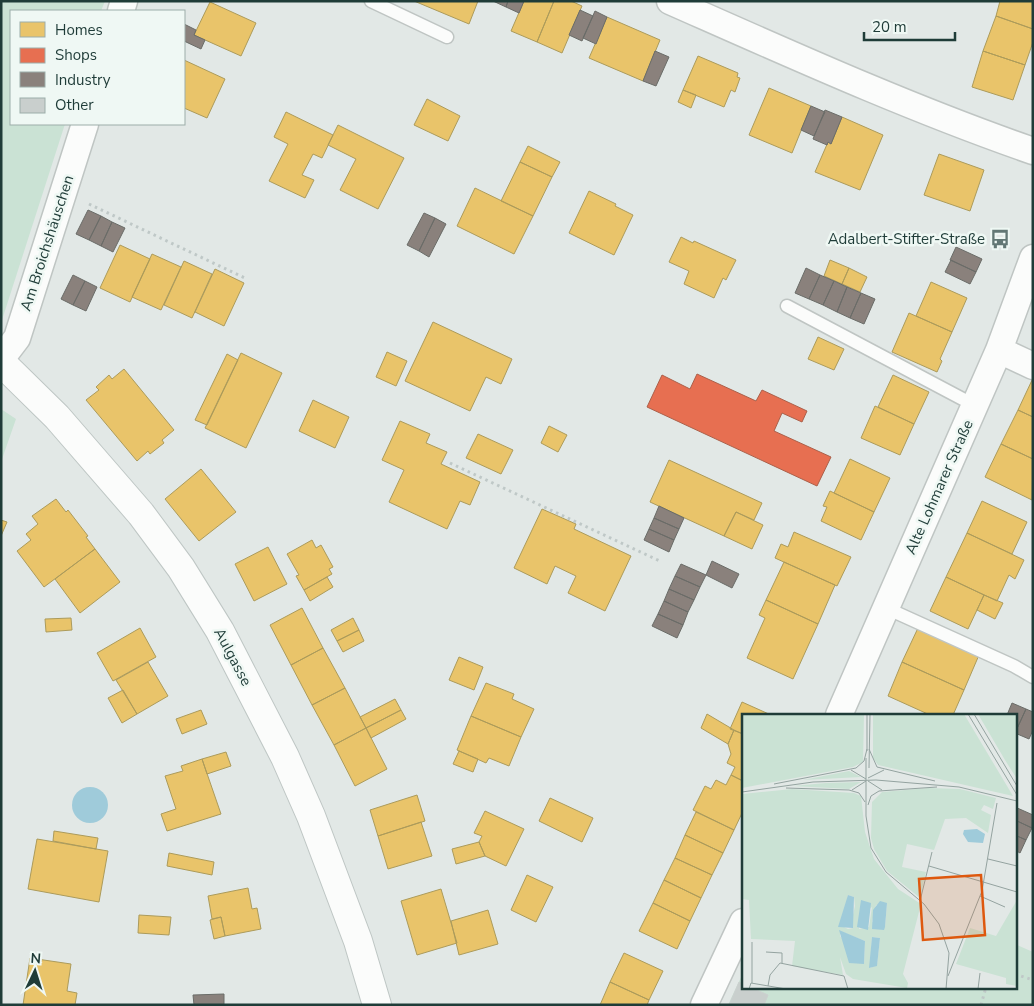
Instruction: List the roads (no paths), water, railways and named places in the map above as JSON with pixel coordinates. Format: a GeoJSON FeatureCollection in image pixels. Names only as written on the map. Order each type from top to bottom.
{"type":"FeatureCollection","features":[{"type":"Feature","properties":{"kind":"main road","name":"Aulgasse"},"geometry":{"type":"LineString","coordinates":[[1,360],[57,418],[141,514],[181,568],[220,632],[285,758],[311,816],[358,941],[377,1005]]}},
{"type":"Feature","properties":{"kind":"street"},"geometry":{"type":"LineString","coordinates":[[670,1],[833,73],[969,129],[1033,151]]}},
{"type":"Feature","properties":{"kind":"street","name":"Am Broichshäuschen"},"geometry":{"type":"LineString","coordinates":[[1,360],[17,338],[85,125]]}},
{"type":"Feature","properties":{"kind":"street","name":"Alte Lohmarer Straße"},"geometry":{"type":"LineString","coordinates":[[839,714],[999,350],[1033,258]]}},
{"type":"Feature","properties":{"kind":"street"},"geometry":{"type":"LineString","coordinates":[[999,350],[1033,366]]}},
{"type":"Feature","properties":{"kind":"street"},"geometry":{"type":"LineString","coordinates":[[704,1005],[742,924]]}},
{"type":"Feature","properties":{"kind":"lane"},"geometry":{"type":"LineString","coordinates":[[371,1],[447,37]]}},
{"type":"Feature","properties":{"kind":"lane"},"geometry":{"type":"LineString","coordinates":[[787,306],[974,406]]}},
{"type":"Feature","properties":{"kind":"lane"},"geometry":{"type":"LineString","coordinates":[[886,608],[1014,666],[1033,677]]}},
{"type":"Feature","properties":{"kind":"water"},"geometry":{"type":"Polygon","coordinates":[[[90,787],[97,788],[103,792],[107,798],[107,812],[103,818],[97,822],[90,823],[83,822],[77,818],[73,812],[72,805],[73,798],[77,792],[83,788],[90,787]]]}},
{"type":"Feature","properties":{"kind":"place","name":"Adalbert-Stifter-Straße"},"geometry":{"type":"Point","coordinates":[1000,239]}}]}
